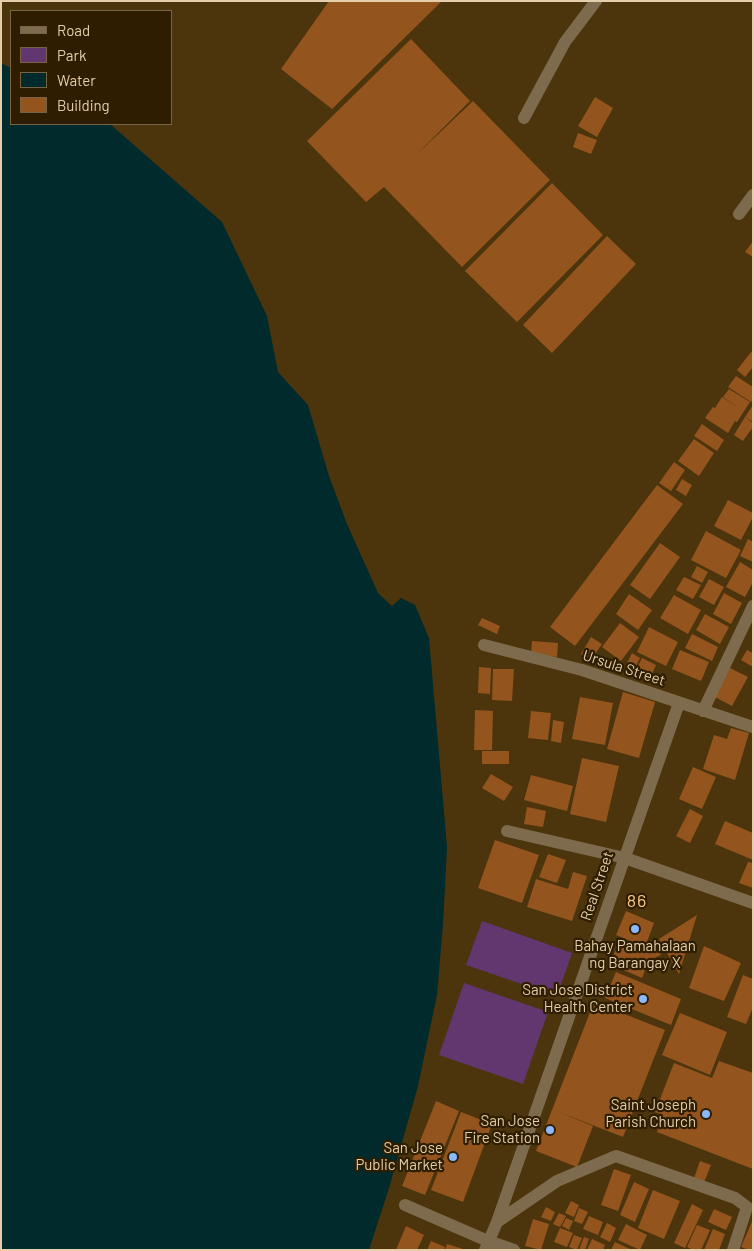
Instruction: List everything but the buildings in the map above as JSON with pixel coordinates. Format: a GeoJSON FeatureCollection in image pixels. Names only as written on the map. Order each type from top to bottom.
{"type":"FeatureCollection","features":[{"type":"Feature","properties":{"kind":"street"},"geometry":{"type":"LineString","coordinates":[[524,118],[565,42],[596,1]]}},
{"type":"Feature","properties":{"kind":"street"},"geometry":{"type":"LineString","coordinates":[[739,214],[753,195]]}},
{"type":"Feature","properties":{"kind":"street"},"geometry":{"type":"LineString","coordinates":[[702,711],[753,606]]}},
{"type":"Feature","properties":{"kind":"street","name":"Ursula Street"},"geometry":{"type":"LineString","coordinates":[[484,645],[582,670],[753,727]]}},
{"type":"Feature","properties":{"kind":"street","name":"Real Street"},"geometry":{"type":"LineString","coordinates":[[487,1246],[679,703]]}},
{"type":"Feature","properties":{"kind":"street"},"geometry":{"type":"LineString","coordinates":[[507,831],[625,858],[753,903]]}},
{"type":"Feature","properties":{"kind":"street"},"geometry":{"type":"LineString","coordinates":[[497,1222],[557,1181],[616,1156],[734,1198],[747,1207],[733,1250]]}},
{"type":"Feature","properties":{"kind":"street"},"geometry":{"type":"LineString","coordinates":[[405,1205],[487,1246],[514,1250]]}},
{"type":"Feature","properties":{"kind":"green space"},"geometry":{"type":"Polygon","coordinates":[[[482,921],[572,953],[557,996],[466,965],[482,921]]]}},
{"type":"Feature","properties":{"kind":"green space"},"geometry":{"type":"Polygon","coordinates":[[[464,983],[548,1012],[523,1084],[439,1055],[464,983]]]}},
{"type":"Feature","properties":{"kind":"water"},"geometry":{"type":"Polygon","coordinates":[[[1,63],[10,68],[10,125],[111,125],[222,222],[267,316],[278,372],[308,405],[329,476],[347,524],[378,593],[392,606],[401,598],[415,605],[429,638],[447,847],[437,995],[418,1086],[369,1250],[1,1250],[1,63]]]}},
{"type":"Feature","properties":{"kind":"place","name":"Bahay Pamahalaan ng Barangay X"},"geometry":{"type":"Point","coordinates":[635,929]}},
{"type":"Feature","properties":{"kind":"place","name":"San Jose District Health Center"},"geometry":{"type":"Point","coordinates":[643,999]}},
{"type":"Feature","properties":{"kind":"place","name":"Saint Joseph Parish Church"},"geometry":{"type":"Point","coordinates":[706,1114]}},
{"type":"Feature","properties":{"kind":"place","name":"San Jose Fire Station"},"geometry":{"type":"Point","coordinates":[550,1130]}},
{"type":"Feature","properties":{"kind":"place","name":"San Jose Public Market"},"geometry":{"type":"Point","coordinates":[453,1157]}},
{"type":"Feature","properties":{"kind":"district","name":"86"},"geometry":{"type":"Point","coordinates":[637,901]}}]}
